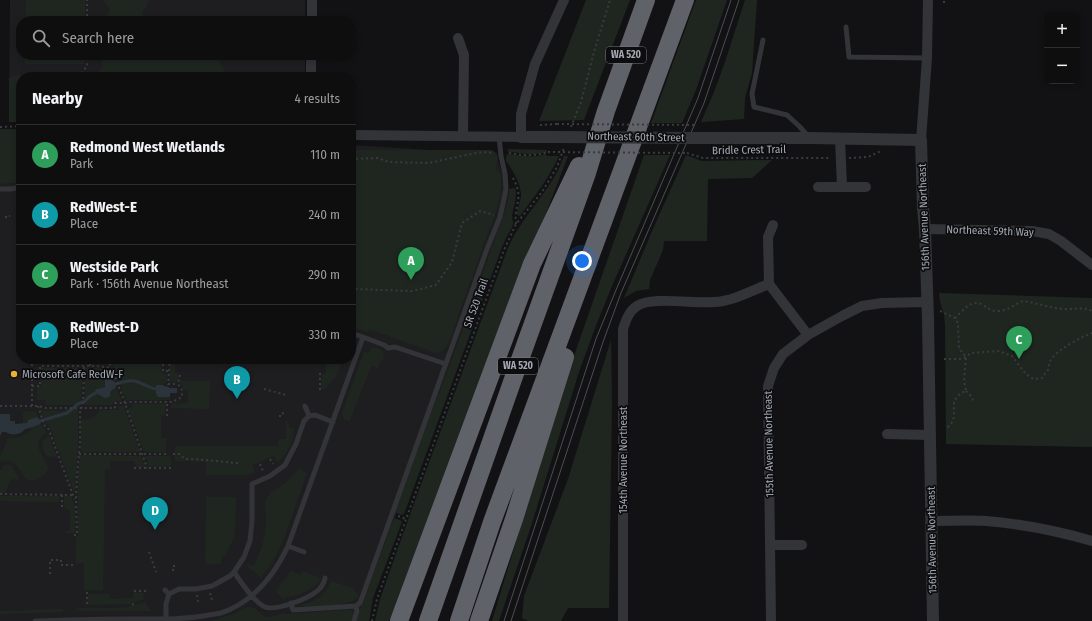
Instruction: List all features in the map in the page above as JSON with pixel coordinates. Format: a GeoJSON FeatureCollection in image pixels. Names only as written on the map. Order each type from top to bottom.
{"type":"FeatureCollection","features":[{"type":"Feature","properties":{"kind":"highway","name":"WA 520"},"geometry":{"type":"LineString","coordinates":[[428,621],[586,176],[606,111],[646,0]]}},
{"type":"Feature","properties":{"kind":"highway","name":"WA 520"},"geometry":{"type":"LineString","coordinates":[[459,621],[495,514],[685,0]]}},
{"type":"Feature","properties":{"kind":"highway"},"geometry":{"type":"LineString","coordinates":[[399,621],[532,264],[606,111]]}},
{"type":"Feature","properties":{"kind":"highway"},"geometry":{"type":"LineString","coordinates":[[480,621],[514,519],[627,160]]}},
{"type":"Feature","properties":{"kind":"street"},"geometry":{"type":"LineString","coordinates":[[312,0],[312,16]]}},
{"type":"Feature","properties":{"kind":"street"},"geometry":{"type":"LineString","coordinates":[[521,137],[521,114],[535,64],[564,0]]}},
{"type":"Feature","properties":{"kind":"street","name":"156th Avenue Northeast"},"geometry":{"type":"LineString","coordinates":[[928,0],[927,58],[921,140],[927,302],[933,621]]}},
{"type":"Feature","properties":{"kind":"street"},"geometry":{"type":"LineString","coordinates":[[458,38],[464,55],[463,136]]}},
{"type":"Feature","properties":{"kind":"street"},"geometry":{"type":"LineString","coordinates":[[311,60],[311,72]]}},
{"type":"Feature","properties":{"kind":"street","name":"Northeast 60th Street"},"geometry":{"type":"LineString","coordinates":[[356,135],[840,138],[921,140]]}},
{"type":"Feature","properties":{"kind":"street"},"geometry":{"type":"LineString","coordinates":[[840,138],[842,187]]}},
{"type":"Feature","properties":{"kind":"street"},"geometry":{"type":"LineString","coordinates":[[818,187],[866,187]]}},
{"type":"Feature","properties":{"kind":"street"},"geometry":{"type":"LineString","coordinates":[[773,225],[768,238],[769,284],[808,335]]}},
{"type":"Feature","properties":{"kind":"street","name":"Northeast 59th Way"},"geometry":{"type":"LineString","coordinates":[[925,229],[1032,231],[1049,234],[1061,241],[1092,265]]}},
{"type":"Feature","properties":{"kind":"street","name":"154th Avenue Northeast"},"geometry":{"type":"LineString","coordinates":[[622,621],[623,329],[629,313],[638,305],[649,301],[712,303],[729,300],[769,284]]}},
{"type":"Feature","properties":{"kind":"street","name":"155th Avenue Northeast"},"geometry":{"type":"LineString","coordinates":[[772,621],[768,386],[774,368],[783,354],[808,335],[862,306],[882,303],[927,302]]}},
{"type":"Feature","properties":{"kind":"street"},"geometry":{"type":"LineString","coordinates":[[886,434],[930,435]]}},
{"type":"Feature","properties":{"kind":"street"},"geometry":{"type":"LineString","coordinates":[[931,521],[986,521],[1028,526],[1092,541]]}},
{"type":"Feature","properties":{"kind":"street"},"geometry":{"type":"LineString","coordinates":[[770,545],[802,545]]}},
{"type":"Feature","properties":{"kind":"lane"},"geometry":{"type":"LineString","coordinates":[[846,27],[849,57],[927,58]]}},
{"type":"Feature","properties":{"kind":"lane"},"geometry":{"type":"LineString","coordinates":[[763,40],[752,94],[754,107],[787,114],[810,138]]}},
{"type":"Feature","properties":{"kind":"lane"},"geometry":{"type":"LineString","coordinates":[[291,603],[293,610],[356,606],[360,603],[500,217],[506,189],[499,136]]}},
{"type":"Feature","properties":{"kind":"lane"},"geometry":{"type":"LineString","coordinates":[[0,189],[16,188]]}},
{"type":"Feature","properties":{"kind":"lane"},"geometry":{"type":"LineString","coordinates":[[356,335],[384,345],[388,348],[395,347],[446,364]]}},
{"type":"Feature","properties":{"kind":"lane"},"geometry":{"type":"LineString","coordinates":[[356,357],[363,337]]}},
{"type":"Feature","properties":{"kind":"lane"},"geometry":{"type":"LineString","coordinates":[[35,621],[194,618],[221,613],[252,596],[268,580],[276,569],[288,546],[353,364]]}},
{"type":"Feature","properties":{"kind":"lane"},"geometry":{"type":"LineString","coordinates":[[305,406],[309,416]]}},
{"type":"Feature","properties":{"kind":"lane"},"geometry":{"type":"LineString","coordinates":[[166,618],[166,604],[169,594],[179,589],[196,589],[212,586],[230,576],[234,572],[244,557],[250,541],[252,521],[252,484],[270,476],[285,465],[296,444],[304,421],[309,416],[316,416],[333,422]]}},
{"type":"Feature","properties":{"kind":"lane"},"geometry":{"type":"LineString","coordinates":[[288,546],[304,552]]}},
{"type":"Feature","properties":{"kind":"lane"},"geometry":{"type":"LineString","coordinates":[[234,572],[252,596],[264,606],[273,608],[302,599],[317,591],[325,578]]}},
{"type":"Feature","properties":{"kind":"lane"},"geometry":{"type":"LineString","coordinates":[[165,590],[169,594]]}},
{"type":"Feature","properties":{"kind":"lane"},"geometry":{"type":"LineString","coordinates":[[354,621],[357,611],[356,606]]}},
{"type":"Feature","properties":{"kind":"path"},"geometry":{"type":"LineString","coordinates":[[87,0],[87,16]]}},
{"type":"Feature","properties":{"kind":"path"},"geometry":{"type":"LineString","coordinates":[[570,131],[581,102],[610,0]]}},
{"type":"Feature","properties":{"kind":"path"},"geometry":{"type":"LineString","coordinates":[[82,72],[87,66],[87,60]]}},
{"type":"Feature","properties":{"kind":"path"},"geometry":{"type":"LineString","coordinates":[[540,125],[697,125]]}},
{"type":"Feature","properties":{"kind":"path"},"geometry":{"type":"LineString","coordinates":[[0,127],[16,126]]}},
{"type":"Feature","properties":{"kind":"path","name":"SR 520 Trail"},"geometry":{"type":"LineString","coordinates":[[372,621],[377,599],[504,250],[516,224],[542,192],[557,167],[565,145]]}},
{"type":"Feature","properties":{"kind":"path","name":"Bridle Crest Trail"},"geometry":{"type":"LineString","coordinates":[[356,160],[377,158],[389,162],[429,163],[482,152],[533,156],[548,152],[687,153],[703,158],[841,158],[868,157],[884,149]]}},
{"type":"Feature","properties":{"kind":"path"},"geometry":{"type":"LineString","coordinates":[[356,289],[412,291],[436,285],[452,262],[462,223],[480,211],[500,217]]}},
{"type":"Feature","properties":{"kind":"path"},"geometry":{"type":"LineString","coordinates":[[6,218],[6,216],[10,216]]}},
{"type":"Feature","properties":{"kind":"path"},"geometry":{"type":"LineString","coordinates":[[955,318],[974,302],[982,304],[990,311],[999,312],[1023,301],[1046,307],[1089,309],[1092,311]]}},
{"type":"Feature","properties":{"kind":"path"},"geometry":{"type":"LineString","coordinates":[[940,311],[955,318],[958,323],[959,348],[966,357],[964,381],[966,391],[974,402]]}},
{"type":"Feature","properties":{"kind":"path"},"geometry":{"type":"LineString","coordinates":[[944,359],[960,359],[971,353],[999,351],[1012,356],[1030,377],[1042,378],[1048,370],[1048,364],[1052,358],[1065,347],[1092,333]]}},
{"type":"Feature","properties":{"kind":"path"},"geometry":{"type":"LineString","coordinates":[[32,364],[32,406]]}},
{"type":"Feature","properties":{"kind":"path"},"geometry":{"type":"LineString","coordinates":[[110,364],[147,468]]}},
{"type":"Feature","properties":{"kind":"path"},"geometry":{"type":"LineString","coordinates":[[163,364],[163,371],[168,371]]}},
{"type":"Feature","properties":{"kind":"path"},"geometry":{"type":"LineString","coordinates":[[169,364],[168,384],[178,384]]}},
{"type":"Feature","properties":{"kind":"path"},"geometry":{"type":"LineString","coordinates":[[32,386],[40,386],[40,366],[97,366],[112,368]]}},
{"type":"Feature","properties":{"kind":"path"},"geometry":{"type":"LineString","coordinates":[[74,535],[77,535],[77,475],[84,366]]}},
{"type":"Feature","properties":{"kind":"path"},"geometry":{"type":"LineString","coordinates":[[320,373],[320,392]]}},
{"type":"Feature","properties":{"kind":"path"},"geometry":{"type":"LineString","coordinates":[[0,406],[115,408],[115,403],[172,402],[182,396],[182,390],[178,384],[180,375]]}},
{"type":"Feature","properties":{"kind":"path"},"geometry":{"type":"LineString","coordinates":[[264,389],[286,395]]}},
{"type":"Feature","properties":{"kind":"path"},"geometry":{"type":"LineString","coordinates":[[945,427],[948,427],[954,419],[954,405],[957,397],[966,391]]}},
{"type":"Feature","properties":{"kind":"path"},"geometry":{"type":"LineString","coordinates":[[167,402],[167,416]]}},
{"type":"Feature","properties":{"kind":"path"},"geometry":{"type":"LineString","coordinates":[[38,406],[40,416],[44,425],[48,428],[76,500]]}},
{"type":"Feature","properties":{"kind":"path"},"geometry":{"type":"LineString","coordinates":[[280,417],[280,414],[284,413]]}},
{"type":"Feature","properties":{"kind":"path"},"geometry":{"type":"LineString","coordinates":[[79,454],[169,454]]}},
{"type":"Feature","properties":{"kind":"path"},"geometry":{"type":"LineString","coordinates":[[173,454],[179,454],[185,459],[238,462]]}},
{"type":"Feature","properties":{"kind":"path"},"geometry":{"type":"LineString","coordinates":[[270,459],[274,465]]}},
{"type":"Feature","properties":{"kind":"path"},"geometry":{"type":"LineString","coordinates":[[260,464],[263,471]]}},
{"type":"Feature","properties":{"kind":"path"},"geometry":{"type":"LineString","coordinates":[[134,468],[173,468]]}},
{"type":"Feature","properties":{"kind":"path"},"geometry":{"type":"LineString","coordinates":[[0,494],[73,495]]}},
{"type":"Feature","properties":{"kind":"path"},"geometry":{"type":"LineString","coordinates":[[62,495],[62,510]]}},
{"type":"Feature","properties":{"kind":"path"},"geometry":{"type":"LineString","coordinates":[[149,552],[156,572]]}},
{"type":"Feature","properties":{"kind":"path"},"geometry":{"type":"LineString","coordinates":[[50,574],[50,560],[61,560],[61,565],[74,565]]}},
{"type":"Feature","properties":{"kind":"path"},"geometry":{"type":"LineString","coordinates":[[173,571],[173,566],[176,566]]}},
{"type":"Feature","properties":{"kind":"path"},"geometry":{"type":"LineString","coordinates":[[134,591],[146,591]]}},
{"type":"Feature","properties":{"kind":"path"},"geometry":{"type":"LineString","coordinates":[[87,592],[87,607]]}},
{"type":"Feature","properties":{"kind":"path"},"geometry":{"type":"LineString","coordinates":[[197,593],[198,602]]}},
{"type":"Feature","properties":{"kind":"shaded area"},"geometry":{"type":"Polygon","coordinates":[[[10,0],[305,0],[305,16],[16,16],[16,60],[305,60],[305,72],[16,72],[16,122],[9,122],[10,0]]]}},
{"type":"Feature","properties":{"kind":"shaded area"},"geometry":{"type":"Polygon","coordinates":[[[26,0],[85,0],[85,16],[26,16],[26,0]]]}},
{"type":"Feature","properties":{"kind":"shaded area"},"geometry":{"type":"Polygon","coordinates":[[[103,0],[150,0],[142,13],[144,16],[107,16],[110,10],[103,0]]]}},
{"type":"Feature","properties":{"kind":"shaded area"},"geometry":{"type":"Polygon","coordinates":[[[586,0],[630,0],[584,120],[539,121],[586,0]]]}},
{"type":"Feature","properties":{"kind":"shaded area"},"geometry":{"type":"Polygon","coordinates":[[[696,0],[727,0],[696,90],[682,123],[651,123],[696,0]]]}},
{"type":"Feature","properties":{"kind":"shaded area"},"geometry":{"type":"Polygon","coordinates":[[[745,0],[757,0],[752,73],[745,98],[744,119],[701,122],[725,62],[745,0]]]}},
{"type":"Feature","properties":{"kind":"shaded area"},"geometry":{"type":"Polygon","coordinates":[[[25,60],[85,60],[85,64],[25,64],[25,60]]]}},
{"type":"Feature","properties":{"kind":"shaded area"},"geometry":{"type":"Polygon","coordinates":[[[101,60],[218,60],[224,72],[98,72],[103,67],[101,60]]]}},
{"type":"Feature","properties":{"kind":"shaded area"},"geometry":{"type":"Polygon","coordinates":[[[16,75],[16,122],[9,122],[9,78],[16,75]]]}},
{"type":"Feature","properties":{"kind":"shaded area"},"geometry":{"type":"Polygon","coordinates":[[[0,129],[16,129],[16,182],[0,184],[0,129]]]}},
{"type":"Feature","properties":{"kind":"shaded area"},"geometry":{"type":"Polygon","coordinates":[[[0,144],[16,144],[16,364],[356,364],[356,145],[496,154],[511,201],[357,621],[0,621],[0,144]]]}},
{"type":"Feature","properties":{"kind":"shaded area"},"geometry":{"type":"Polygon","coordinates":[[[508,149],[547,150],[547,152],[527,154],[508,152],[508,149]]]}},
{"type":"Feature","properties":{"kind":"shaded area"},"geometry":{"type":"Polygon","coordinates":[[[356,150],[494,151],[498,158],[495,170],[500,173],[501,181],[499,201],[461,307],[455,328],[446,347],[440,352],[436,353],[369,329],[368,332],[356,328],[356,150]]]}},
{"type":"Feature","properties":{"kind":"shaded area"},"geometry":{"type":"Polygon","coordinates":[[[507,154],[531,156],[545,154],[547,156],[559,156],[546,180],[520,216],[517,215],[517,210],[521,196],[520,187],[506,161],[507,154]]]}},
{"type":"Feature","properties":{"kind":"shaded area"},"geometry":{"type":"Polygon","coordinates":[[[644,155],[670,155],[597,323],[580,369],[532,523],[499,621],[492,621],[575,353],[644,155]]]}},
{"type":"Feature","properties":{"kind":"shaded area"},"geometry":{"type":"Polygon","coordinates":[[[686,155],[702,161],[772,160],[752,178],[708,179],[707,241],[664,241],[663,250],[650,280],[649,289],[636,291],[624,298],[653,229],[686,155]]]}},
{"type":"Feature","properties":{"kind":"shaded area"},"geometry":{"type":"Polygon","coordinates":[[[564,156],[568,156],[433,517],[389,621],[375,621],[380,599],[408,520],[508,248],[521,225],[545,192],[559,169],[564,156]]]}},
{"type":"Feature","properties":{"kind":"shaded area"},"geometry":{"type":"Polygon","coordinates":[[[515,188],[516,192],[512,215],[512,228],[502,247],[404,514],[401,515],[395,512],[428,420],[450,365],[505,211],[509,189],[515,188]]]}},
{"type":"Feature","properties":{"kind":"shaded area"},"geometry":{"type":"Polygon","coordinates":[[[939,293],[1092,298],[1092,447],[946,444],[945,326],[939,293]]]}},
{"type":"Feature","properties":{"kind":"shaded area"},"geometry":{"type":"Polygon","coordinates":[[[611,340],[612,402],[609,608],[568,608],[561,621],[528,621],[522,618],[524,596],[568,479],[611,340]]]}},
{"type":"Feature","properties":{"kind":"shaded area"},"geometry":{"type":"Polygon","coordinates":[[[371,348],[382,350],[384,354],[383,360],[381,360],[378,368],[371,366],[350,421],[344,419],[342,414],[343,410],[363,354],[371,351],[371,348]]]}},
{"type":"Feature","properties":{"kind":"shaded area"},"geometry":{"type":"Polygon","coordinates":[[[112,364],[161,364],[161,373],[167,374],[166,383],[163,385],[156,385],[158,397],[170,397],[170,400],[126,400],[112,364]]]}},
{"type":"Feature","properties":{"kind":"shaded area"},"geometry":{"type":"Polygon","coordinates":[[[171,364],[175,364],[175,373],[178,373],[177,382],[169,382],[171,364]]]}},
{"type":"Feature","properties":{"kind":"shaded area"},"geometry":{"type":"Polygon","coordinates":[[[326,364],[342,364],[330,384],[323,390],[321,389],[322,374],[326,374],[326,364]]]}},
{"type":"Feature","properties":{"kind":"shaded area"},"geometry":{"type":"Polygon","coordinates":[[[41,368],[82,368],[81,405],[46,405],[46,400],[37,400],[37,387],[41,387],[41,368]]]}},
{"type":"Feature","properties":{"kind":"shaded area"},"geometry":{"type":"Polygon","coordinates":[[[85,368],[97,368],[111,371],[115,382],[112,381],[105,384],[105,387],[97,389],[101,397],[110,396],[110,392],[116,387],[122,401],[113,401],[112,405],[85,405],[85,368]]]}},
{"type":"Feature","properties":{"kind":"shaded area"},"geometry":{"type":"Polygon","coordinates":[[[108,378],[115,382],[116,387],[110,392],[110,396],[104,398],[96,394],[95,391],[105,387],[105,379],[108,378]]]}},
{"type":"Feature","properties":{"kind":"shaded area"},"geometry":{"type":"Polygon","coordinates":[[[210,381],[209,409],[171,408],[171,404],[188,403],[188,390],[184,390],[180,382],[210,381]]]}},
{"type":"Feature","properties":{"kind":"shaded area"},"geometry":{"type":"Polygon","coordinates":[[[156,385],[177,388],[177,393],[170,393],[170,397],[158,397],[156,393],[156,385]]]}},
{"type":"Feature","properties":{"kind":"shaded area"},"geometry":{"type":"Polygon","coordinates":[[[133,404],[165,404],[165,415],[161,416],[161,438],[166,438],[166,452],[144,452],[128,408],[131,408],[133,404]]]}},
{"type":"Feature","properties":{"kind":"shaded area"},"geometry":{"type":"Polygon","coordinates":[[[118,406],[124,406],[140,452],[81,452],[81,420],[92,418],[98,413],[99,410],[118,410],[118,406]]]}},
{"type":"Feature","properties":{"kind":"shaded area"},"geometry":{"type":"Polygon","coordinates":[[[65,409],[78,409],[78,443],[75,492],[49,425],[46,424],[40,410],[65,411],[65,409]]]}},
{"type":"Feature","properties":{"kind":"shaded area"},"geometry":{"type":"Polygon","coordinates":[[[25,411],[36,411],[38,417],[23,424],[23,413],[25,411]]]}},
{"type":"Feature","properties":{"kind":"shaded area"},"geometry":{"type":"Polygon","coordinates":[[[0,414],[10,414],[10,421],[15,421],[15,424],[27,423],[28,420],[38,417],[41,424],[25,429],[21,433],[11,434],[2,432],[0,436],[0,414]]]}},
{"type":"Feature","properties":{"kind":"shaded area"},"geometry":{"type":"Polygon","coordinates":[[[286,420],[289,428],[294,428],[293,438],[287,451],[278,463],[274,456],[252,465],[255,473],[245,475],[206,475],[206,462],[175,461],[175,446],[278,446],[278,439],[286,439],[286,420]]]}},
{"type":"Feature","properties":{"kind":"shaded area"},"geometry":{"type":"Polygon","coordinates":[[[41,424],[47,433],[41,437],[38,445],[48,469],[42,476],[34,480],[29,480],[23,475],[15,464],[9,461],[2,462],[0,460],[0,456],[7,439],[10,437],[19,437],[32,430],[31,427],[41,424]]]}},
{"type":"Feature","properties":{"kind":"shaded area"},"geometry":{"type":"Polygon","coordinates":[[[49,436],[57,457],[51,456],[48,458],[43,449],[42,443],[45,438],[49,436]]]}},
{"type":"Feature","properties":{"kind":"shaded area"},"geometry":{"type":"Polygon","coordinates":[[[80,455],[141,456],[145,467],[136,467],[134,461],[110,461],[110,469],[105,469],[103,590],[84,590],[84,563],[76,563],[76,537],[78,536],[78,474],[80,455]]]}},
{"type":"Feature","properties":{"kind":"shaded area"},"geometry":{"type":"Polygon","coordinates":[[[145,456],[171,456],[171,467],[149,467],[145,456]]]}},
{"type":"Feature","properties":{"kind":"shaded area"},"geometry":{"type":"Polygon","coordinates":[[[5,465],[11,465],[19,478],[17,480],[10,480],[5,493],[0,493],[0,471],[5,465]]]}},
{"type":"Feature","properties":{"kind":"shaded area"},"geometry":{"type":"Polygon","coordinates":[[[299,468],[307,473],[284,539],[273,561],[261,578],[246,565],[253,566],[262,545],[266,528],[265,502],[270,493],[286,482],[299,468]]]}},
{"type":"Feature","properties":{"kind":"shaded area"},"geometry":{"type":"Polygon","coordinates":[[[0,496],[59,496],[59,502],[0,501],[0,496]]]}},
{"type":"Feature","properties":{"kind":"shaded area"},"geometry":{"type":"Polygon","coordinates":[[[64,496],[71,496],[75,506],[75,533],[66,533],[66,531],[70,531],[70,510],[67,510],[64,506],[64,496]]]}},
{"type":"Feature","properties":{"kind":"shaded area"},"geometry":{"type":"Polygon","coordinates":[[[206,497],[236,497],[235,530],[231,544],[221,559],[221,564],[205,564],[206,497]]]}},
{"type":"Feature","properties":{"kind":"shaded area"},"geometry":{"type":"Polygon","coordinates":[[[394,518],[402,522],[373,598],[369,621],[356,621],[394,518]]]}},
{"type":"Feature","properties":{"kind":"shaded area"},"geometry":{"type":"Polygon","coordinates":[[[291,571],[301,575],[303,571],[321,578],[314,587],[309,590],[282,599],[276,591],[291,571]]]}},
{"type":"Feature","properties":{"kind":"shaded area"},"geometry":{"type":"Polygon","coordinates":[[[331,581],[353,588],[359,596],[347,603],[323,606],[299,606],[319,598],[331,581]]]}},
{"type":"Feature","properties":{"kind":"shaded area"},"geometry":{"type":"Polygon","coordinates":[[[134,592],[143,593],[144,599],[130,604],[88,605],[88,594],[110,594],[110,599],[133,598],[134,592]]]}},
{"type":"Feature","properties":{"kind":"shaded area"},"geometry":{"type":"Polygon","coordinates":[[[145,602],[151,611],[81,611],[77,608],[121,608],[145,602]]]}},
{"type":"Feature","properties":{"kind":"shaded area"},"geometry":{"type":"Polygon","coordinates":[[[247,607],[256,609],[267,617],[283,613],[350,610],[354,614],[351,621],[212,621],[233,614],[247,607]]]}},
{"type":"Feature","properties":{"kind":"shaded area"},"geometry":{"type":"Polygon","coordinates":[[[64,610],[62,612],[0,614],[0,611],[64,610]]]}},
{"type":"Feature","properties":{"kind":"waterway"},"geometry":{"type":"LineString","coordinates":[[116,384],[132,381],[156,389]]}},
{"type":"Feature","properties":{"kind":"waterway"},"geometry":{"type":"LineString","coordinates":[[40,421],[67,413],[95,393]]}},
{"type":"Feature","properties":{"kind":"tram line"},"geometry":{"type":"LineString","coordinates":[[504,621],[596,339],[698,98],[731,0]]}},
{"type":"Feature","properties":{"kind":"tram line"},"geometry":{"type":"LineString","coordinates":[[511,621],[603,342],[621,293],[704,103],[739,0]]}},
{"type":"Feature","properties":{"kind":"place","name":"Redmond West Wetlands"},"geometry":{"type":"Point","coordinates":[411,280]}},
{"type":"Feature","properties":{"kind":"place","name":"Westside Park"},"geometry":{"type":"Point","coordinates":[1019,359]}},
{"type":"Feature","properties":{"kind":"place","name":"Microsoft Cafe RedW-F"},"geometry":{"type":"Point","coordinates":[14,374]}},
{"type":"Feature","properties":{"kind":"place","name":"RedWest-E"},"geometry":{"type":"Point","coordinates":[237,399]}},
{"type":"Feature","properties":{"kind":"place","name":"RedWest-D"},"geometry":{"type":"Point","coordinates":[155,530]}}]}
